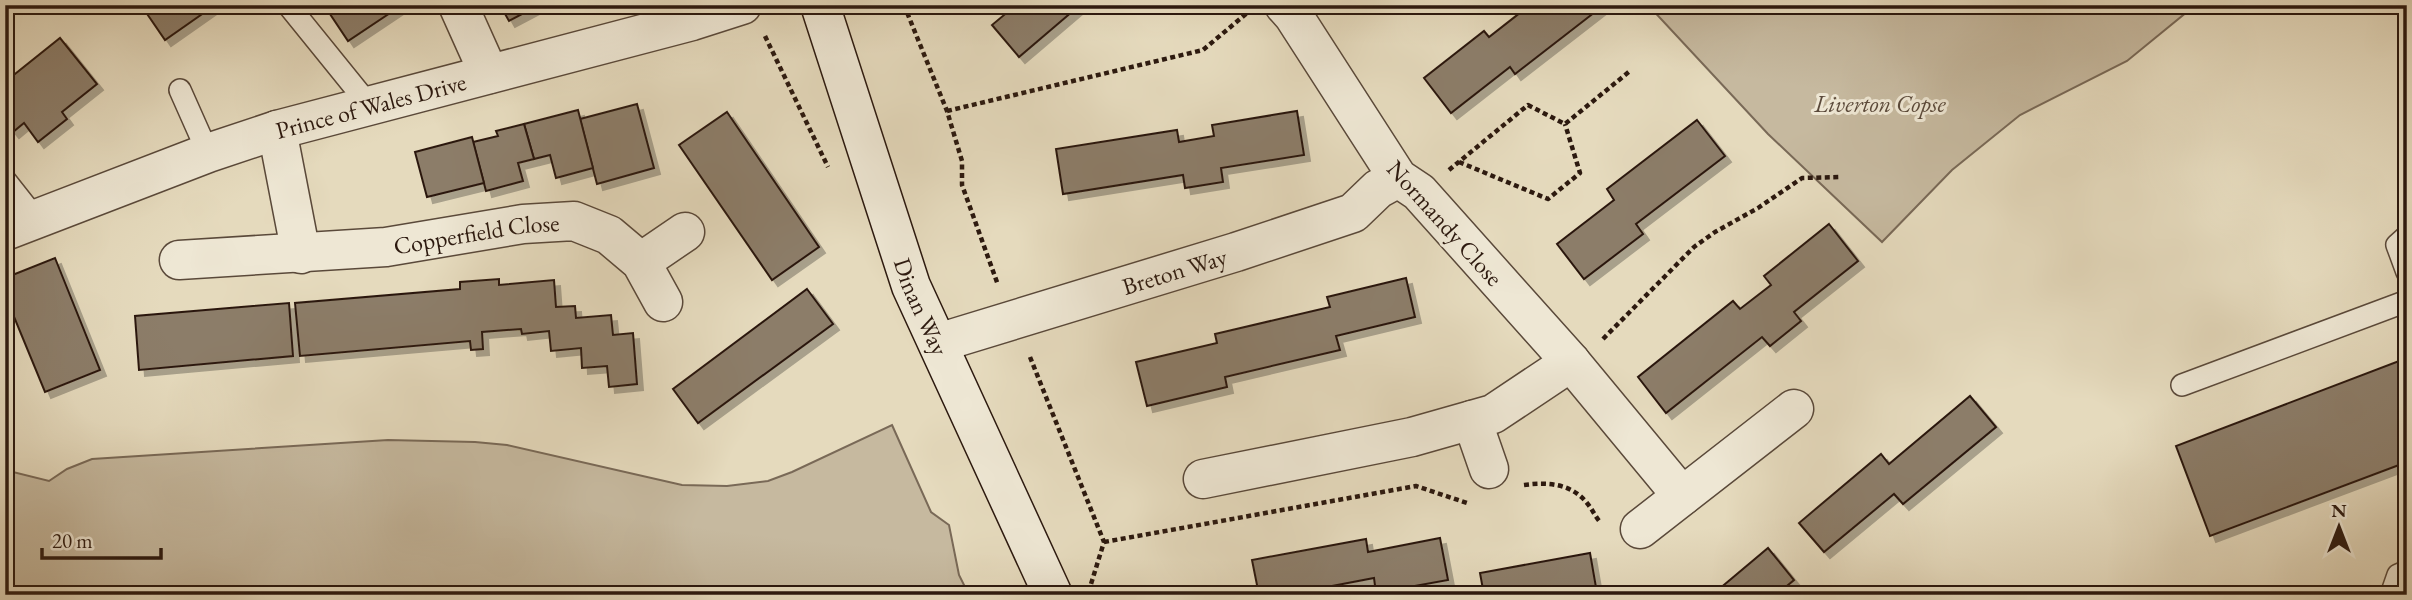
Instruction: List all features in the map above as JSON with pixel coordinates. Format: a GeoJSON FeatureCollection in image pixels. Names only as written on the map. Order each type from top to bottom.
{"type":"FeatureCollection","features":[{"type":"Feature","properties":{"kind":"street"},"geometry":{"type":"LineString","coordinates":[[457,5],[489,75]]}},
{"type":"Feature","properties":{"kind":"street","name":"Prince of Wales Drive"},"geometry":{"type":"LineString","coordinates":[[20,225],[208,153],[277,130],[692,21],[742,5]]}},
{"type":"Feature","properties":{"kind":"street","name":"Dinan Way"},"geometry":{"type":"LineString","coordinates":[[820,5],[911,286],[1053,595]]}},
{"type":"Feature","properties":{"kind":"street","name":"Normandy Close"},"geometry":{"type":"LineString","coordinates":[[1293,8],[1409,185],[1572,364],[1682,496]]}},
{"type":"Feature","properties":{"kind":"street"},"geometry":{"type":"LineString","coordinates":[[277,130],[301,254]]}},
{"type":"Feature","properties":{"kind":"street","name":"Breton Way"},"geometry":{"type":"LineString","coordinates":[[938,343],[1236,252],[1353,213],[1378,190],[1409,185]]}},
{"type":"Feature","properties":{"kind":"street","name":"Copperfield Close"},"geometry":{"type":"LineString","coordinates":[[179,260],[386,247],[523,224],[574,221],[609,236],[641,262],[663,302]]}},
{"type":"Feature","properties":{"kind":"street"},"geometry":{"type":"LineString","coordinates":[[641,262],[685,232]]}},
{"type":"Feature","properties":{"kind":"street"},"geometry":{"type":"LineString","coordinates":[[1203,479],[1412,437],[1493,414],[1572,364]]}},
{"type":"Feature","properties":{"kind":"street"},"geometry":{"type":"LineString","coordinates":[[1640,528],[1794,409]]}},
{"type":"Feature","properties":{"kind":"street"},"geometry":{"type":"LineString","coordinates":[[1472,420],[1489,469]]}},
{"type":"Feature","properties":{"kind":"lane"},"geometry":{"type":"LineString","coordinates":[[288,5],[369,105]]}},
{"type":"Feature","properties":{"kind":"lane"},"geometry":{"type":"LineString","coordinates":[[180,90],[208,153]]}},
{"type":"Feature","properties":{"kind":"lane"},"geometry":{"type":"LineString","coordinates":[[5,180],[20,225]]}},
{"type":"Feature","properties":{"kind":"lane"},"geometry":{"type":"LineString","coordinates":[[2407,236],[2397,245],[2407,272]]}},
{"type":"Feature","properties":{"kind":"lane"},"geometry":{"type":"LineString","coordinates":[[2182,385],[2407,301]]}},
{"type":"Feature","properties":{"kind":"lane"},"geometry":{"type":"LineString","coordinates":[[2391,595],[2398,575],[2407,571]]}},
{"type":"Feature","properties":{"kind":"path"},"geometry":{"type":"LineString","coordinates":[[947,111],[1203,50],[1255,5]]}},
{"type":"Feature","properties":{"kind":"path"},"geometry":{"type":"LineString","coordinates":[[1564,124],[1630,71]]}},
{"type":"Feature","properties":{"kind":"path"},"geometry":{"type":"LineString","coordinates":[[1409,185],[1459,162],[1528,105],[1564,124],[1580,173],[1548,199],[1459,162]]}},
{"type":"Feature","properties":{"kind":"path"},"geometry":{"type":"LineString","coordinates":[[1572,364],[1617,326],[1694,247],[1732,220],[1758,208],[1802,178],[1841,177]]}},
{"type":"Feature","properties":{"kind":"path"},"geometry":{"type":"LineString","coordinates":[[1104,542],[1416,486],[1474,506]]}},
{"type":"Feature","properties":{"kind":"green space","name":"Liverton Copse"},"geometry":{"type":"Polygon","coordinates":[[[1648,5],[2206,5],[2187,12],[2127,61],[2020,115],[1952,170],[1882,242],[1768,134],[1648,5]]]}},
{"type":"Feature","properties":{"kind":"green space"},"geometry":{"type":"Polygon","coordinates":[[[892,425],[931,512],[949,525],[959,575],[969,595],[5,595],[5,470],[49,481],[67,469],[92,459],[388,440],[507,445],[682,485],[727,486],[768,481],[892,425]]]}},
{"type":"Feature","properties":{"kind":"building"},"geometry":{"type":"Polygon","coordinates":[[[141,5],[215,5],[165,40],[141,5]]]}},
{"type":"Feature","properties":{"kind":"building"},"geometry":{"type":"Polygon","coordinates":[[[324,5],[402,5],[348,41],[324,5]]]}},
{"type":"Feature","properties":{"kind":"building"},"geometry":{"type":"Polygon","coordinates":[[[500,5],[539,5],[509,21],[500,5]]]}},
{"type":"Feature","properties":{"kind":"building"},"geometry":{"type":"Polygon","coordinates":[[[1016,5],[1080,5],[1019,57],[992,25],[1016,5]]]}},
{"type":"Feature","properties":{"kind":"building"},"geometry":{"type":"Polygon","coordinates":[[[1530,5],[1604,5],[1515,74],[1510,67],[1451,113],[1424,78],[1484,31],[1489,37],[1530,5]]]}},
{"type":"Feature","properties":{"kind":"building"},"geometry":{"type":"Polygon","coordinates":[[[60,38],[97,84],[62,112],[67,119],[38,142],[24,123],[13,132],[5,122],[5,82],[60,38]]]}},
{"type":"Feature","properties":{"kind":"building"},"geometry":{"type":"Polygon","coordinates":[[[637,104],[654,168],[597,184],[580,119],[637,104]]]}},
{"type":"Feature","properties":{"kind":"building"},"geometry":{"type":"Polygon","coordinates":[[[578,110],[593,168],[556,178],[550,155],[534,159],[524,124],[578,110]]]}},
{"type":"Feature","properties":{"kind":"building"},"geometry":{"type":"Polygon","coordinates":[[[1297,111],[1304,155],[1221,168],[1223,182],[1185,188],[1183,175],[1063,194],[1056,149],[1177,130],[1179,142],[1214,136],[1212,125],[1297,111]]]}},
{"type":"Feature","properties":{"kind":"building"},"geometry":{"type":"Polygon","coordinates":[[[727,112],[819,247],[772,280],[679,145],[727,112]]]}},
{"type":"Feature","properties":{"kind":"building"},"geometry":{"type":"Polygon","coordinates":[[[1697,120],[1725,156],[1636,224],[1643,234],[1584,279],[1557,244],[1614,200],[1607,189],[1697,120]]]}},
{"type":"Feature","properties":{"kind":"building"},"geometry":{"type":"Polygon","coordinates":[[[524,124],[534,159],[518,163],[523,181],[486,191],[473,142],[498,136],[496,131],[524,124]]]}},
{"type":"Feature","properties":{"kind":"building"},"geometry":{"type":"Polygon","coordinates":[[[472,137],[484,183],[427,197],[415,152],[472,137]]]}},
{"type":"Feature","properties":{"kind":"building"},"geometry":{"type":"Polygon","coordinates":[[[1829,224],[1858,261],[1794,312],[1801,321],[1770,346],[1762,337],[1666,413],[1638,377],[1733,301],[1740,309],[1771,285],[1764,276],[1829,224]]]}},
{"type":"Feature","properties":{"kind":"building"},"geometry":{"type":"Polygon","coordinates":[[[55,258],[100,370],[45,392],[5,295],[5,278],[55,258]]]}},
{"type":"Feature","properties":{"kind":"building"},"geometry":{"type":"Polygon","coordinates":[[[1406,278],[1415,317],[1336,336],[1340,350],[1225,377],[1227,387],[1147,406],[1136,362],[1217,343],[1215,334],[1330,307],[1327,297],[1406,278]]]}},
{"type":"Feature","properties":{"kind":"building"},"geometry":{"type":"Polygon","coordinates":[[[499,279],[499,285],[554,280],[556,307],[575,306],[576,318],[611,315],[613,335],[633,333],[637,384],[609,387],[607,366],[582,368],[581,348],[551,351],[549,331],[522,334],[521,329],[482,332],[483,349],[471,350],[470,341],[300,356],[295,303],[460,289],[460,282],[499,279]]]}},
{"type":"Feature","properties":{"kind":"building"},"geometry":{"type":"Polygon","coordinates":[[[807,289],[833,324],[698,423],[673,389],[807,289]]]}},
{"type":"Feature","properties":{"kind":"building"},"geometry":{"type":"Polygon","coordinates":[[[289,303],[293,356],[139,370],[135,316],[289,303]]]}},
{"type":"Feature","properties":{"kind":"building"},"geometry":{"type":"Polygon","coordinates":[[[2407,358],[2407,462],[2210,536],[2176,446],[2407,358]]]}},
{"type":"Feature","properties":{"kind":"building"},"geometry":{"type":"Polygon","coordinates":[[[1970,396],[1996,427],[1903,504],[1894,494],[1824,552],[1799,523],[1881,454],[1889,464],[1970,396]]]}},
{"type":"Feature","properties":{"kind":"building"},"geometry":{"type":"Polygon","coordinates":[[[1440,538],[1448,580],[1376,593],[1374,578],[1285,595],[1259,595],[1252,560],[1366,539],[1368,552],[1440,538]]]}},
{"type":"Feature","properties":{"kind":"building"},"geometry":{"type":"Polygon","coordinates":[[[1768,548],[1794,580],[1776,595],[1712,595],[1768,548]]]}},
{"type":"Feature","properties":{"kind":"building"},"geometry":{"type":"Polygon","coordinates":[[[1590,553],[1597,593],[1484,595],[1480,573],[1590,553]]]}}]}
